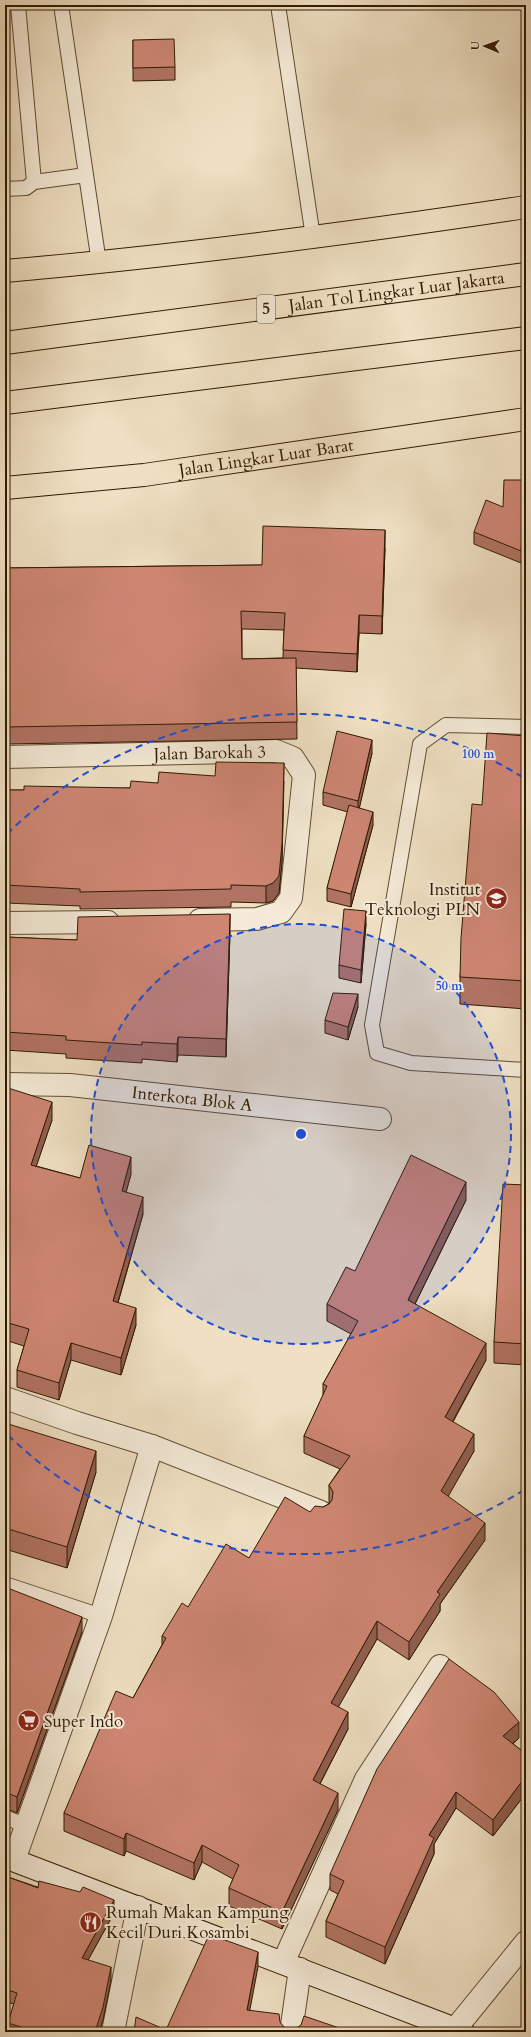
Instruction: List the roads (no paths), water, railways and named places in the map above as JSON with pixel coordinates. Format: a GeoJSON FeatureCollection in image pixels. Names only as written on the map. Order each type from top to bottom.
{"type":"FeatureCollection","features":[{"type":"Feature","properties":{"kind":"main road"},"geometry":{"type":"LineString","coordinates":[[5,271],[99,263],[313,237],[526,207]]}},
{"type":"Feature","properties":{"kind":"main road","name":"Jalan Tol Lingkar Luar Jakarta"},"geometry":{"type":"LineString","coordinates":[[5,343],[526,274]]}},
{"type":"Feature","properties":{"kind":"main road"},"geometry":{"type":"LineString","coordinates":[[5,403],[526,338]]}},
{"type":"Feature","properties":{"kind":"main road","name":"Jalan Lingkar Luar Barat"},"geometry":{"type":"LineString","coordinates":[[5,488],[144,476],[526,419]]}},
{"type":"Feature","properties":{"kind":"street","name":"Jalan Barokah 3"},"geometry":{"type":"LineString","coordinates":[[5,756],[276,751],[293,758],[304,775],[291,898],[281,912],[257,920],[178,921]]}},
{"type":"Feature","properties":{"kind":"street"},"geometry":{"type":"LineString","coordinates":[[5,923],[131,921]]}},
{"type":"Feature","properties":{"kind":"street","name":"Interkota Blok A"},"geometry":{"type":"LineString","coordinates":[[5,1084],[70,1085],[380,1119]]}},
{"type":"Feature","properties":{"kind":"street"},"geometry":{"type":"LineString","coordinates":[[5,1398],[77,1423],[152,1446],[321,1512]]}},
{"type":"Feature","properties":{"kind":"street"},"geometry":{"type":"LineString","coordinates":[[152,1446],[101,1616],[26,1826],[10,1858],[460,2030],[526,1942]]}},
{"type":"Feature","properties":{"kind":"street"},"geometry":{"type":"LineString","coordinates":[[292,2032],[291,1966],[366,1779],[440,1666]]}},
{"type":"Feature","properties":{"kind":"street"},"geometry":{"type":"LineString","coordinates":[[113,2032],[138,1907]]}},
{"type":"Feature","properties":{"kind":"lane"},"geometry":{"type":"LineString","coordinates":[[18,5],[34,182]]}},
{"type":"Feature","properties":{"kind":"lane"},"geometry":{"type":"LineString","coordinates":[[61,5],[99,263]]}},
{"type":"Feature","properties":{"kind":"lane"},"geometry":{"type":"LineString","coordinates":[[278,5],[313,237]]}},
{"type":"Feature","properties":{"kind":"lane"},"geometry":{"type":"LineString","coordinates":[[5,189],[26,188],[34,182],[86,175]]}},
{"type":"Feature","properties":{"kind":"lane"},"geometry":{"type":"LineString","coordinates":[[526,727],[446,725],[420,744],[372,1025],[377,1053],[411,1063],[526,1070]]}},
{"type":"Feature","properties":{"kind":"lane"},"geometry":{"type":"LineString","coordinates":[[5,1584],[101,1616]]}},
{"type":"Feature","properties":{"kind":"lane"},"geometry":{"type":"LineString","coordinates":[[5,1817],[26,1826]]}},
{"type":"Feature","properties":{"kind":"place","name":"Institut Teknologi PLN"},"geometry":{"type":"Point","coordinates":[496,899]}},
{"type":"Feature","properties":{"kind":"place","name":"Super Indo"},"geometry":{"type":"Point","coordinates":[29,1721]}},
{"type":"Feature","properties":{"kind":"place","name":"Rumah Makan Kampung Kecil Duri Kosambi"},"geometry":{"type":"Point","coordinates":[90,1922]}}]}
